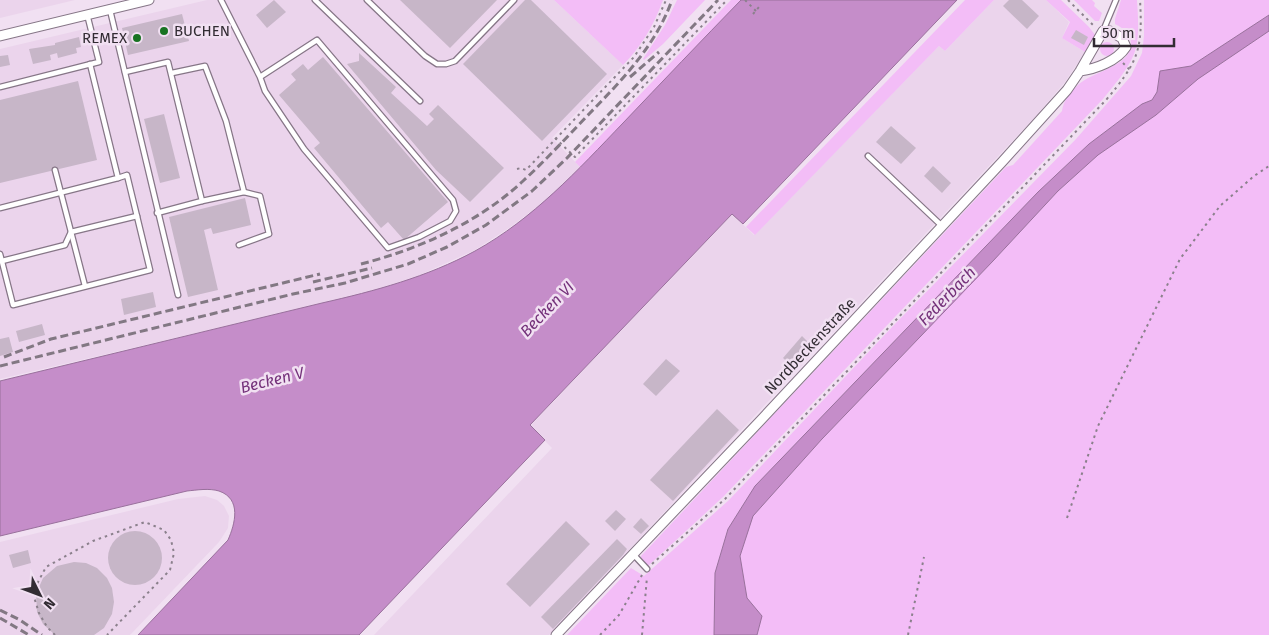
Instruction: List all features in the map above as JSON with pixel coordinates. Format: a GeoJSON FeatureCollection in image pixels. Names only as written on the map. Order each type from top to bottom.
{"type":"FeatureCollection","features":[{"type":"Feature","properties":{"kind":"street"},"geometry":{"type":"LineString","coordinates":[[0,36],[149,0]]}},
{"type":"Feature","properties":{"kind":"street"},"geometry":{"type":"LineString","coordinates":[[1080,71],[1090,70],[1116,58],[1126,47],[1122,38],[1116,33],[1103,31]]}},
{"type":"Feature","properties":{"kind":"street","name":"Nordbeckenstraße"},"geometry":{"type":"LineString","coordinates":[[556,635],[942,226],[1067,90],[1103,31]]}},
{"type":"Feature","properties":{"kind":"lane"},"geometry":{"type":"LineString","coordinates":[[221,0],[265,91],[304,148],[388,248],[419,237],[450,221],[456,211],[453,200],[317,40],[260,78]]}},
{"type":"Feature","properties":{"kind":"lane"},"geometry":{"type":"LineString","coordinates":[[315,0],[420,101]]}},
{"type":"Feature","properties":{"kind":"lane"},"geometry":{"type":"LineString","coordinates":[[367,0],[425,56],[436,64],[446,64],[455,61],[514,0]]}},
{"type":"Feature","properties":{"kind":"lane","name":"Nordbeckenstraße"},"geometry":{"type":"LineString","coordinates":[[1103,31],[1116,0]]}},
{"type":"Feature","properties":{"kind":"lane"},"geometry":{"type":"LineString","coordinates":[[109,9],[178,295]]}},
{"type":"Feature","properties":{"kind":"lane"},"geometry":{"type":"LineString","coordinates":[[0,87],[99,62],[87,14]]}},
{"type":"Feature","properties":{"kind":"lane"},"geometry":{"type":"LineString","coordinates":[[125,72],[168,62],[202,201]]}},
{"type":"Feature","properties":{"kind":"lane"},"geometry":{"type":"LineString","coordinates":[[90,64],[118,178]]}},
{"type":"Feature","properties":{"kind":"lane"},"geometry":{"type":"LineString","coordinates":[[172,73],[205,66],[226,120],[244,192]]}},
{"type":"Feature","properties":{"kind":"lane"},"geometry":{"type":"LineString","coordinates":[[868,156],[942,226]]}},
{"type":"Feature","properties":{"kind":"lane"},"geometry":{"type":"LineString","coordinates":[[55,170],[85,286]]}},
{"type":"Feature","properties":{"kind":"lane"},"geometry":{"type":"LineString","coordinates":[[0,208],[127,175],[150,270],[13,305],[0,254]]}},
{"type":"Feature","properties":{"kind":"lane"},"geometry":{"type":"LineString","coordinates":[[158,213],[244,192],[260,196],[269,234],[239,245]]}},
{"type":"Feature","properties":{"kind":"lane"},"geometry":{"type":"LineString","coordinates":[[71,232],[137,216]]}},
{"type":"Feature","properties":{"kind":"lane"},"geometry":{"type":"LineString","coordinates":[[2,261],[65,245],[71,232]]}},
{"type":"Feature","properties":{"kind":"lane"},"geometry":{"type":"LineString","coordinates":[[633,554],[647,569]]}},
{"type":"Feature","properties":{"kind":"path"},"geometry":{"type":"LineString","coordinates":[[516,169],[526,170],[634,57],[654,27],[666,0]]}},
{"type":"Feature","properties":{"kind":"path"},"geometry":{"type":"LineString","coordinates":[[555,138],[575,157],[727,0]]}},
{"type":"Feature","properties":{"kind":"path"},"geometry":{"type":"LineString","coordinates":[[745,0],[756,10]]}},
{"type":"Feature","properties":{"kind":"path"},"geometry":{"type":"LineString","coordinates":[[1068,0],[1093,25],[1103,31]]}},
{"type":"Feature","properties":{"kind":"path"},"geometry":{"type":"LineString","coordinates":[[600,635],[619,615],[647,569],[726,499],[1106,100],[1130,70],[1138,54],[1141,37],[1140,0]]}},
{"type":"Feature","properties":{"kind":"path"},"geometry":{"type":"LineString","coordinates":[[753,14],[759,7]]}},
{"type":"Feature","properties":{"kind":"path"},"geometry":{"type":"LineString","coordinates":[[1067,518],[1098,426],[1180,259],[1220,206],[1254,176],[1269,166]]}},
{"type":"Feature","properties":{"kind":"path"},"geometry":{"type":"LineString","coordinates":[[55,635],[47,627],[39,613],[34,597],[38,582],[46,567],[93,541],[145,522],[164,530],[171,540],[174,553],[170,570],[107,635]]}},
{"type":"Feature","properties":{"kind":"path"},"geometry":{"type":"LineString","coordinates":[[908,635],[924,557]]}},
{"type":"Feature","properties":{"kind":"path"},"geometry":{"type":"LineString","coordinates":[[642,635],[647,569]]}},
{"type":"Feature","properties":{"kind":"shaded area"},"geometry":{"type":"Polygon","coordinates":[[[0,0],[75,0],[0,18],[0,0]]]}},
{"type":"Feature","properties":{"kind":"shaded area"},"geometry":{"type":"Polygon","coordinates":[[[207,0],[554,0],[623,65],[552,138],[581,168],[544,202],[475,250],[402,283],[367,293],[0,379],[0,49],[207,0]]]}},
{"type":"Feature","properties":{"kind":"shaded area"},"geometry":{"type":"Polygon","coordinates":[[[554,0],[663,0],[646,35],[636,51],[623,65],[554,0]]]}},
{"type":"Feature","properties":{"kind":"shaded area"},"geometry":{"type":"Polygon","coordinates":[[[677,0],[705,0],[663,44],[644,60],[665,25],[677,0]]]}},
{"type":"Feature","properties":{"kind":"shaded area"},"geometry":{"type":"Polygon","coordinates":[[[731,0],[741,0],[581,168],[575,162],[731,0]]]}},
{"type":"Feature","properties":{"kind":"shaded area"},"geometry":{"type":"Polygon","coordinates":[[[965,0],[994,0],[945,51],[939,46],[755,235],[746,227],[965,0]]]}},
{"type":"Feature","properties":{"kind":"shaded area"},"geometry":{"type":"Polygon","coordinates":[[[994,0],[1046,0],[1069,22],[1062,38],[1085,52],[1065,82],[1035,117],[549,635],[374,635],[552,448],[530,426],[732,214],[754,235],[939,46],[945,51],[994,0]]]}},
{"type":"Feature","properties":{"kind":"shaded area"},"geometry":{"type":"Polygon","coordinates":[[[1046,0],[1061,0],[1095,35],[1085,52],[1062,38],[1070,22],[1046,0]]]}},
{"type":"Feature","properties":{"kind":"shaded area"},"geometry":{"type":"Polygon","coordinates":[[[1074,0],[1092,0],[1095,3],[1094,6],[1102,13],[1099,21],[1095,21],[1074,0]]]}},
{"type":"Feature","properties":{"kind":"shaded area"},"geometry":{"type":"Polygon","coordinates":[[[1121,0],[1137,0],[1138,27],[1136,48],[1128,66],[1103,99],[724,496],[648,566],[645,564],[641,556],[1006,167],[1013,165],[1062,111],[1066,100],[1073,90],[1084,80],[1110,68],[1125,58],[1130,52],[1130,37],[1115,24],[1121,0]]]}},
{"type":"Feature","properties":{"kind":"shaded area"},"geometry":{"type":"Polygon","coordinates":[[[1144,0],[1269,0],[1269,15],[1191,66],[1160,71],[1157,93],[1152,100],[1142,104],[1089,144],[1038,192],[755,486],[728,529],[715,573],[714,635],[567,635],[631,568],[644,576],[729,500],[894,325],[1076,139],[1131,76],[1142,53],[1144,0]]]}},
{"type":"Feature","properties":{"kind":"shaded area"},"geometry":{"type":"Polygon","coordinates":[[[1269,31],[1269,635],[757,635],[762,616],[747,598],[740,556],[753,516],[822,439],[1058,191],[1098,155],[1156,115],[1198,79],[1269,31]]]}},
{"type":"Feature","properties":{"kind":"shaded area"},"geometry":{"type":"Polygon","coordinates":[[[1107,42],[1112,44],[1114,49],[1112,54],[1107,56],[1102,54],[1100,49],[1102,44],[1107,42]]]}},
{"type":"Feature","properties":{"kind":"shaded area"},"geometry":{"type":"Polygon","coordinates":[[[205,496],[217,500],[224,506],[229,516],[228,528],[219,542],[130,635],[0,635],[0,542],[178,499],[205,496]]]}},
{"type":"Feature","properties":{"kind":"water"},"geometry":{"type":"Polygon","coordinates":[[[741,0],[957,0],[743,224],[732,214],[530,425],[545,440],[359,635],[138,635],[228,540],[233,527],[234,506],[226,495],[219,491],[207,489],[187,491],[0,536],[0,381],[381,288],[419,276],[475,251],[516,224],[554,193],[741,0]]]}},
{"type":"Feature","properties":{"kind":"water","name":"Federbach"},"geometry":{"type":"Polygon","coordinates":[[[1269,15],[1269,31],[1198,79],[1156,115],[1098,155],[1058,191],[822,439],[753,516],[740,556],[747,598],[762,616],[757,635],[714,635],[715,573],[728,529],[755,486],[1038,192],[1089,144],[1142,104],[1152,100],[1157,92],[1160,71],[1191,66],[1269,15]]]}},
{"type":"Feature","properties":{"kind":"building"},"geometry":{"type":"Polygon","coordinates":[[[274,0],[286,12],[267,28],[256,15],[274,0]]]}},
{"type":"Feature","properties":{"kind":"building"},"geometry":{"type":"Polygon","coordinates":[[[400,0],[497,0],[450,48],[400,0]]]}},
{"type":"Feature","properties":{"kind":"building"},"geometry":{"type":"Polygon","coordinates":[[[525,0],[531,0],[607,74],[542,141],[463,64],[525,0]]]}},
{"type":"Feature","properties":{"kind":"building"},"geometry":{"type":"Polygon","coordinates":[[[1009,0],[1022,0],[1039,16],[1027,29],[1003,6],[1009,0]]]}},
{"type":"Feature","properties":{"kind":"building"},"geometry":{"type":"Polygon","coordinates":[[[182,14],[189,41],[128,55],[122,28],[182,14]]]}},
{"type":"Feature","properties":{"kind":"building"},"geometry":{"type":"Polygon","coordinates":[[[1076,30],[1088,37],[1084,45],[1071,38],[1076,30]]]}},
{"type":"Feature","properties":{"kind":"building"},"geometry":{"type":"Polygon","coordinates":[[[79,37],[81,47],[76,48],[77,53],[58,58],[57,53],[50,55],[51,60],[33,64],[29,49],[55,45],[55,43],[79,37]]]}},
{"type":"Feature","properties":{"kind":"building"},"geometry":{"type":"Polygon","coordinates":[[[359,53],[396,87],[391,93],[427,126],[434,119],[429,114],[438,105],[504,168],[470,202],[436,170],[347,64],[359,61],[359,53]]]}},
{"type":"Feature","properties":{"kind":"building"},"geometry":{"type":"Polygon","coordinates":[[[8,55],[10,65],[0,67],[0,56],[8,55]]]}},
{"type":"Feature","properties":{"kind":"building"},"geometry":{"type":"Polygon","coordinates":[[[323,57],[448,202],[404,240],[388,222],[381,228],[314,148],[320,143],[279,95],[296,80],[291,74],[303,64],[308,70],[323,57]]]}},
{"type":"Feature","properties":{"kind":"building"},"geometry":{"type":"Polygon","coordinates":[[[78,81],[97,160],[0,183],[0,100],[78,81]]]}},
{"type":"Feature","properties":{"kind":"building"},"geometry":{"type":"Polygon","coordinates":[[[164,114],[180,178],[160,183],[144,119],[164,114]]]}},
{"type":"Feature","properties":{"kind":"building"},"geometry":{"type":"Polygon","coordinates":[[[891,126],[916,148],[901,164],[876,142],[891,126]]]}},
{"type":"Feature","properties":{"kind":"building"},"geometry":{"type":"Polygon","coordinates":[[[933,166],[951,183],[942,193],[924,176],[933,166]]]}},
{"type":"Feature","properties":{"kind":"building"},"geometry":{"type":"Polygon","coordinates":[[[245,198],[251,225],[213,234],[211,228],[204,230],[218,290],[188,297],[169,217],[245,198]]]}},
{"type":"Feature","properties":{"kind":"building"},"geometry":{"type":"Polygon","coordinates":[[[153,292],[156,307],[124,315],[121,299],[153,292]]]}},
{"type":"Feature","properties":{"kind":"building"},"geometry":{"type":"Polygon","coordinates":[[[42,324],[45,335],[19,342],[16,331],[42,324]]]}},
{"type":"Feature","properties":{"kind":"building"},"geometry":{"type":"Polygon","coordinates":[[[802,336],[812,346],[793,367],[783,358],[802,336]]]}},
{"type":"Feature","properties":{"kind":"building"},"geometry":{"type":"Polygon","coordinates":[[[9,337],[13,352],[0,356],[0,339],[9,337]]]}},
{"type":"Feature","properties":{"kind":"building"},"geometry":{"type":"Polygon","coordinates":[[[666,359],[680,371],[656,396],[643,384],[666,359]]]}},
{"type":"Feature","properties":{"kind":"building"},"geometry":{"type":"Polygon","coordinates":[[[717,409],[739,430],[673,501],[650,480],[717,409]]]}},
{"type":"Feature","properties":{"kind":"building"},"geometry":{"type":"Polygon","coordinates":[[[616,510],[626,519],[615,531],[605,521],[616,510]]]}},
{"type":"Feature","properties":{"kind":"building"},"geometry":{"type":"Polygon","coordinates":[[[641,518],[649,526],[641,534],[633,527],[641,518]]]}},
{"type":"Feature","properties":{"kind":"building"},"geometry":{"type":"Polygon","coordinates":[[[566,521],[590,544],[530,607],[506,584],[566,521]]]}},
{"type":"Feature","properties":{"kind":"building"},"geometry":{"type":"Polygon","coordinates":[[[135,531],[145,533],[154,539],[160,548],[162,558],[160,568],[154,577],[145,583],[135,585],[125,583],[116,577],[110,568],[108,558],[110,548],[116,539],[125,533],[135,531]]]}},
{"type":"Feature","properties":{"kind":"building"},"geometry":{"type":"Polygon","coordinates":[[[617,539],[627,549],[623,555],[553,629],[541,617],[617,539]]]}},
{"type":"Feature","properties":{"kind":"building"},"geometry":{"type":"Polygon","coordinates":[[[28,550],[31,563],[13,568],[9,555],[28,550]]]}},
{"type":"Feature","properties":{"kind":"building"},"geometry":{"type":"Polygon","coordinates":[[[74,562],[86,563],[97,568],[107,578],[112,588],[114,602],[112,614],[104,628],[94,635],[55,635],[43,624],[37,612],[36,594],[43,578],[57,566],[74,562]]]}},
{"type":"Feature","properties":{"kind":"railway"},"geometry":{"type":"LineString","coordinates":[[361,264],[404,251],[447,233],[487,210],[523,181],[549,156],[637,61],[657,32],[672,0]]}},
{"type":"Feature","properties":{"kind":"railway"},"geometry":{"type":"LineString","coordinates":[[0,366],[345,283],[408,264],[447,247],[486,225],[532,191],[567,158],[718,0]]}},
{"type":"Feature","properties":{"kind":"railway"},"geometry":{"type":"LineString","coordinates":[[630,77],[659,52]]}},
{"type":"Feature","properties":{"kind":"railway"},"geometry":{"type":"LineString","coordinates":[[313,282],[372,268]]}},
{"type":"Feature","properties":{"kind":"railway"},"geometry":{"type":"LineString","coordinates":[[4,357],[51,339],[320,274]]}},
{"type":"Feature","properties":{"kind":"railway"},"geometry":{"type":"LineString","coordinates":[[0,610],[20,620],[42,635]]}},
{"type":"Feature","properties":{"kind":"railway"},"geometry":{"type":"LineString","coordinates":[[0,618],[29,635]]}},
{"type":"Feature","properties":{"kind":"place","name":"BUCHEN"},"geometry":{"type":"Point","coordinates":[164,31]}},
{"type":"Feature","properties":{"kind":"place","name":"REMEX"},"geometry":{"type":"Point","coordinates":[137,38]}},
{"type":"Feature","properties":{"kind":"water label","name":"Becken VI"},"geometry":{"type":"Point","coordinates":[547,309]}},
{"type":"Feature","properties":{"kind":"water label","name":"Becken V"},"geometry":{"type":"Point","coordinates":[272,380]}}]}
